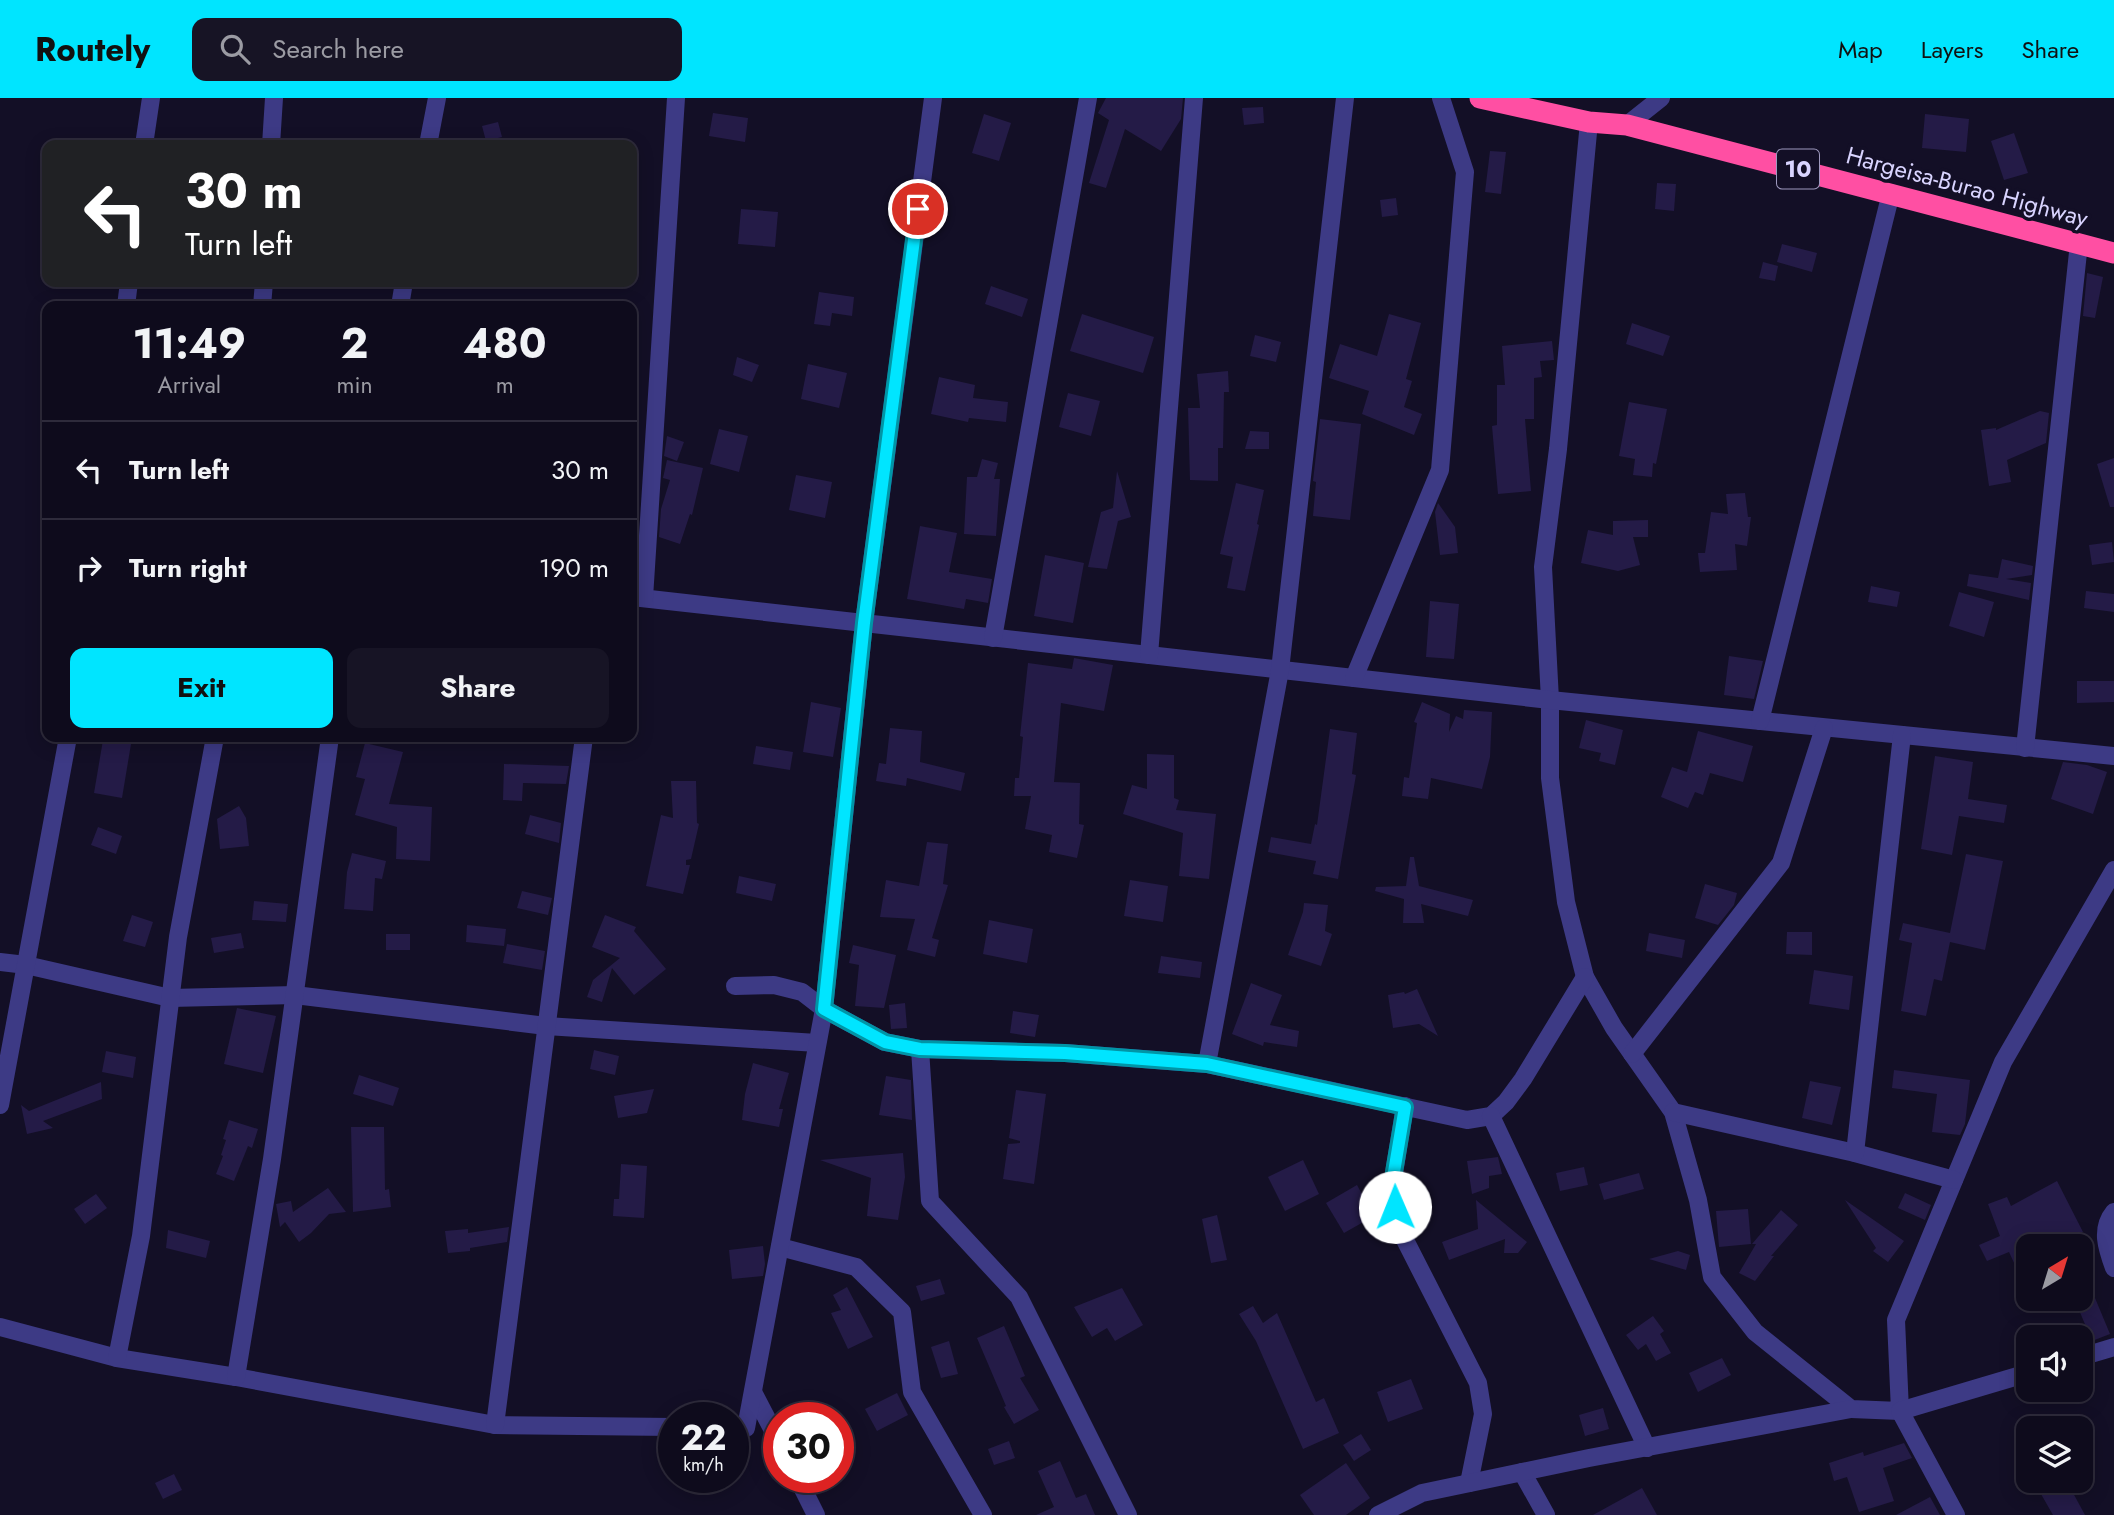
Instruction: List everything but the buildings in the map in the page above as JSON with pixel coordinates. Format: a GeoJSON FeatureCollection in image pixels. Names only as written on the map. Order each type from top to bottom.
{"type":"FeatureCollection","features":[{"type":"Feature","properties":{"kind":"highway","name":"Hargeisa-Burao Highway"},"geometry":{"type":"LineString","coordinates":[[1480,98],[1589,122],[1627,125],[2114,253]]}},
{"type":"Feature","properties":{"kind":"street"},"geometry":{"type":"LineString","coordinates":[[145,140],[151,98]]}},
{"type":"Feature","properties":{"kind":"street"},"geometry":{"type":"LineString","coordinates":[[271,140],[274,98]]}},
{"type":"Feature","properties":{"kind":"street"},"geometry":{"type":"LineString","coordinates":[[429,140],[437,98]]}},
{"type":"Feature","properties":{"kind":"street"},"geometry":{"type":"LineString","coordinates":[[676,98],[638,597],[1550,700],[2114,756]]}},
{"type":"Feature","properties":{"kind":"street"},"geometry":{"type":"LineString","coordinates":[[749,1413],[824,1009],[864,623],[933,98]]}},
{"type":"Feature","properties":{"kind":"street"},"geometry":{"type":"LineString","coordinates":[[993,638],[1088,98]]}},
{"type":"Feature","properties":{"kind":"street"},"geometry":{"type":"LineString","coordinates":[[1149,655],[1194,98]]}},
{"type":"Feature","properties":{"kind":"street"},"geometry":{"type":"LineString","coordinates":[[1207,1064],[1280,670],[1345,98]]}},
{"type":"Feature","properties":{"kind":"street"},"geometry":{"type":"LineString","coordinates":[[1354,678],[1440,470],[1465,172],[1441,98]]}},
{"type":"Feature","properties":{"kind":"street"},"geometry":{"type":"LineString","coordinates":[[1627,125],[1661,98]]}},
{"type":"Feature","properties":{"kind":"street"},"geometry":{"type":"LineString","coordinates":[[1589,122],[1558,449],[1543,567],[1550,700],[1550,778],[1566,902],[1585,978],[1614,1028],[1673,1112],[1698,1200],[1712,1277],[1755,1332],[1851,1409]]}},
{"type":"Feature","properties":{"kind":"street"},"geometry":{"type":"LineString","coordinates":[[1760,721],[1891,193]]}},
{"type":"Feature","properties":{"kind":"street"},"geometry":{"type":"LineString","coordinates":[[2025,747],[2079,243]]}},
{"type":"Feature","properties":{"kind":"street"},"geometry":{"type":"LineString","coordinates":[[1632,1054],[1781,863],[1824,728]]}},
{"type":"Feature","properties":{"kind":"street"},"geometry":{"type":"LineString","coordinates":[[1856,1153],[1902,735]]}},
{"type":"Feature","properties":{"kind":"street"},"geometry":{"type":"LineString","coordinates":[[0,1105],[67,742]]}},
{"type":"Feature","properties":{"kind":"street"},"geometry":{"type":"LineString","coordinates":[[117,1358],[141,1236],[178,937],[214,742]]}},
{"type":"Feature","properties":{"kind":"street"},"geometry":{"type":"LineString","coordinates":[[236,1377],[272,1159],[329,742]]}},
{"type":"Feature","properties":{"kind":"street"},"geometry":{"type":"LineString","coordinates":[[495,1425],[583,742]]}},
{"type":"Feature","properties":{"kind":"street"},"geometry":{"type":"LineString","coordinates":[[1956,1515],[1900,1411],[1896,1320],[2003,1062],[2114,870]]}},
{"type":"Feature","properties":{"kind":"street"},"geometry":{"type":"LineString","coordinates":[[0,962],[26,965],[170,998],[295,995],[546,1026],[817,1043]]}},
{"type":"Feature","properties":{"kind":"street"},"geometry":{"type":"LineString","coordinates":[[735,986],[774,985],[802,992],[824,1009],[885,1042],[920,1049],[1065,1053],[1207,1064],[1467,1120],[1491,1116],[1506,1102],[1585,978]]}},
{"type":"Feature","properties":{"kind":"street"},"geometry":{"type":"LineString","coordinates":[[920,1049],[930,1201],[1019,1297],[1128,1515]]}},
{"type":"Feature","properties":{"kind":"street"},"geometry":{"type":"LineString","coordinates":[[1405,1107],[1394,1172],[1395,1207],[1404,1238],[1479,1382],[1483,1414],[1469,1483]]}},
{"type":"Feature","properties":{"kind":"street"},"geometry":{"type":"LineString","coordinates":[[1673,1112],[1856,1153],[1954,1180]]}},
{"type":"Feature","properties":{"kind":"street"},"geometry":{"type":"LineString","coordinates":[[1491,1116],[1647,1448]]}},
{"type":"Feature","properties":{"kind":"street"},"geometry":{"type":"LineString","coordinates":[[2114,1212],[2109,1218],[2105,1235],[2114,1268]]}},
{"type":"Feature","properties":{"kind":"street"},"geometry":{"type":"LineString","coordinates":[[780,1247],[856,1267],[902,1312],[912,1392],[983,1515]]}},
{"type":"Feature","properties":{"kind":"street"},"geometry":{"type":"LineString","coordinates":[[0,1327],[117,1358],[495,1425],[658,1427]]}},
{"type":"Feature","properties":{"kind":"street"},"geometry":{"type":"LineString","coordinates":[[2093,1353],[2114,1347]]}},
{"type":"Feature","properties":{"kind":"street"},"geometry":{"type":"LineString","coordinates":[[1380,1515],[1422,1493],[1851,1409],[1900,1411],[2016,1377]]}},
{"type":"Feature","properties":{"kind":"street"},"geometry":{"type":"LineString","coordinates":[[753,1392],[763,1411]]}},
{"type":"Feature","properties":{"kind":"street"},"geometry":{"type":"LineString","coordinates":[[1522,1472],[1546,1515]]}},
{"type":"Feature","properties":{"kind":"street"},"geometry":{"type":"LineString","coordinates":[[805,1493],[816,1515]]}},
{"type":"Feature","properties":{"kind":"route"},"geometry":{"type":"LineString","coordinates":[[918,209],[864,623],[824,1009],[885,1042],[920,1049],[1065,1053],[1207,1064],[1405,1107],[1394,1172],[1395,1207]]}}]}
